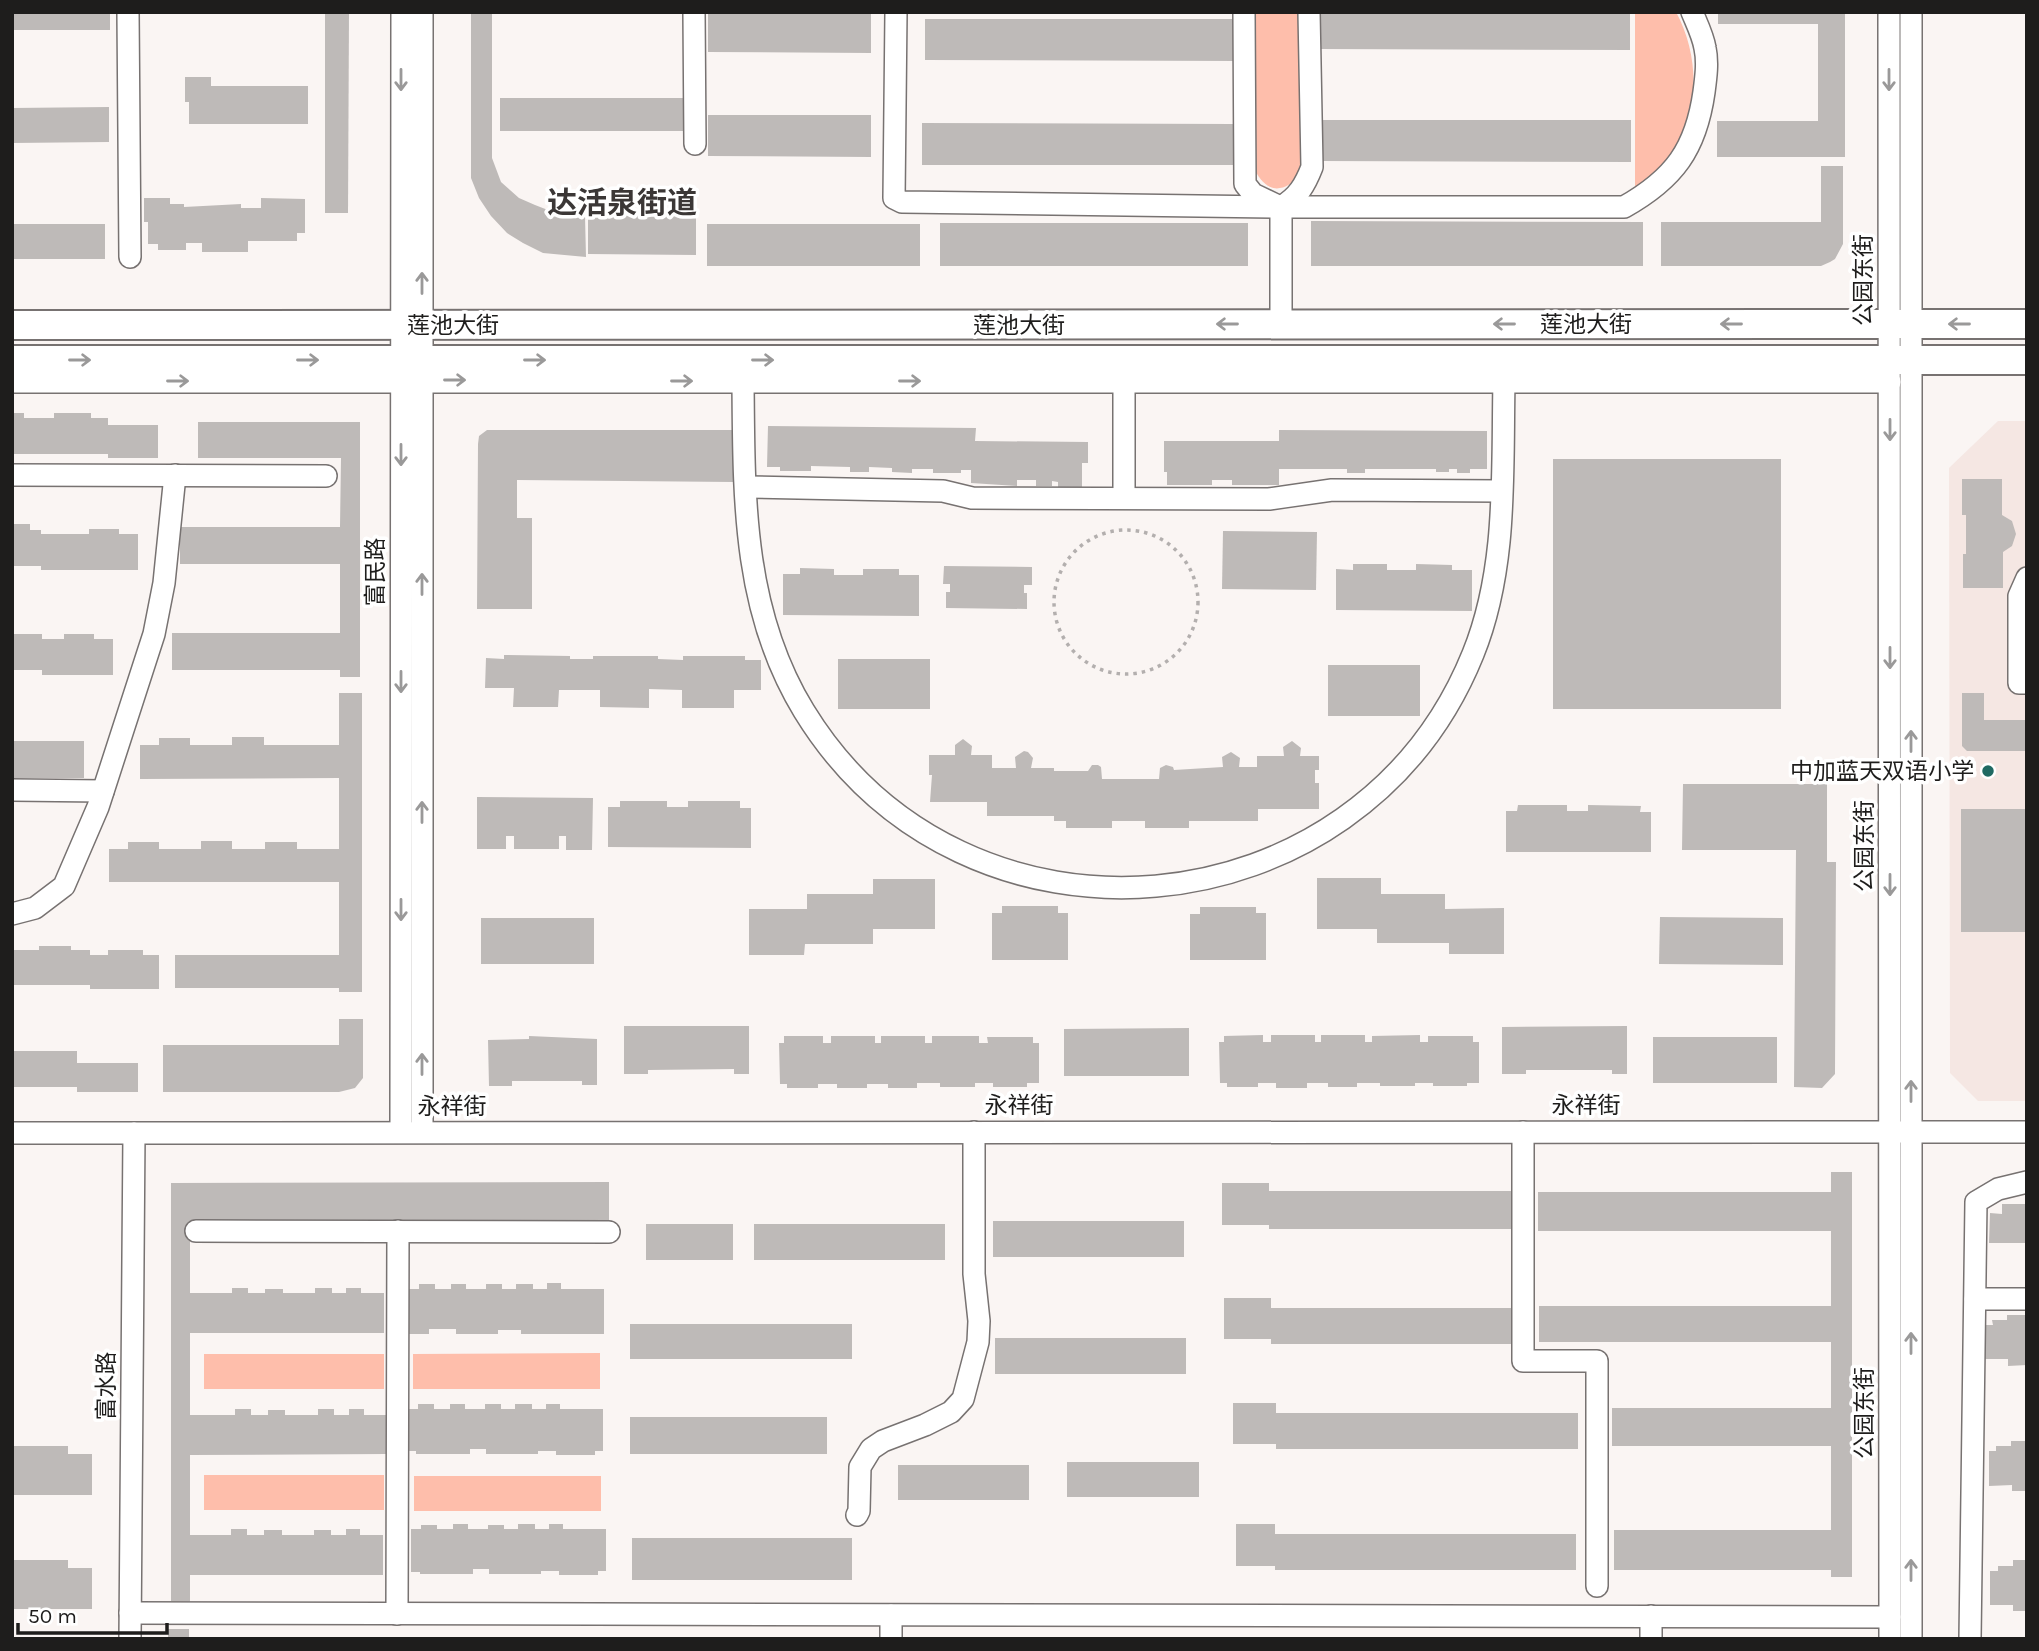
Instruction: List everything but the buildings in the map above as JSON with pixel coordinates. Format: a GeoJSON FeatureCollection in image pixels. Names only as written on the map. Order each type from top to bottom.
{"type":"FeatureCollection","features":[{"type":"Feature","properties":{"kind":"main road","name":"莲池大街"},"geometry":{"type":"LineString","coordinates":[[12,325],[2027,324]]}},
{"type":"Feature","properties":{"kind":"main road","name":"莲池大街"},"geometry":{"type":"LineString","coordinates":[[12,360],[412,370],[1897,367],[2027,360]]}},
{"type":"Feature","properties":{"kind":"street"},"geometry":{"type":"LineString","coordinates":[[128,12],[130,257]]}},
{"type":"Feature","properties":{"kind":"street","name":"富民路"},"geometry":{"type":"LineString","coordinates":[[401,12],[412,325]]}},
{"type":"Feature","properties":{"kind":"street","name":"富民路"},"geometry":{"type":"LineString","coordinates":[[411,1132],[412,325],[422,12]]}},
{"type":"Feature","properties":{"kind":"street"},"geometry":{"type":"LineString","coordinates":[[694,12],[695,144]]}},
{"type":"Feature","properties":{"kind":"street"},"geometry":{"type":"LineString","coordinates":[[896,12],[894,198],[902,202],[1281,207],[1624,207],[1663,182],[1678,165],[1695,135],[1707,56],[1692,12]]}},
{"type":"Feature","properties":{"kind":"street"},"geometry":{"type":"LineString","coordinates":[[1244,12],[1245,184],[1253,194],[1281,207]]}},
{"type":"Feature","properties":{"kind":"street"},"geometry":{"type":"LineString","coordinates":[[1281,207],[1305,186],[1311,167],[1309,12]]}},
{"type":"Feature","properties":{"kind":"street","name":"公园东街"},"geometry":{"type":"LineString","coordinates":[[1889,12],[1900,324]]}},
{"type":"Feature","properties":{"kind":"street","name":"公园东街"},"geometry":{"type":"LineString","coordinates":[[1890,1639],[1901,1132],[1897,367],[1911,12]]}},
{"type":"Feature","properties":{"kind":"street"},"geometry":{"type":"LineString","coordinates":[[1281,207],[1281,324]]}},
{"type":"Feature","properties":{"kind":"street"},"geometry":{"type":"LineString","coordinates":[[12,382],[412,370],[743,381],[1504,382],[1897,367]]}},
{"type":"Feature","properties":{"kind":"street","name":"公园东街"},"geometry":{"type":"LineString","coordinates":[[1897,367],[1901,1132],[1911,1639]]}},
{"type":"Feature","properties":{"kind":"street"},"geometry":{"type":"LineString","coordinates":[[743,381],[746,487],[755,588],[775,653],[806,713],[847,767],[897,813],[925,832],[986,863],[1052,882],[1119,889],[1188,884],[1255,865],[1298,846],[1347,816],[1399,770],[1442,715],[1474,653],[1493,587],[1499,552],[1504,382]]}},
{"type":"Feature","properties":{"kind":"street"},"geometry":{"type":"LineString","coordinates":[[1124,381],[1124,498]]}},
{"type":"Feature","properties":{"kind":"street"},"geometry":{"type":"LineString","coordinates":[[12,475],[326,476]]}},
{"type":"Feature","properties":{"kind":"street"},"geometry":{"type":"LineString","coordinates":[[12,914],[35,908],[64,886],[103,791],[154,634],[165,573],[175,475]]}},
{"type":"Feature","properties":{"kind":"street"},"geometry":{"type":"LineString","coordinates":[[746,487],[943,491],[972,498],[1269,499],[1332,490],[1501,491]]}},
{"type":"Feature","properties":{"kind":"street"},"geometry":{"type":"LineString","coordinates":[[2027,578],[2019,596],[2019,683],[2027,683]]}},
{"type":"Feature","properties":{"kind":"street"},"geometry":{"type":"LineString","coordinates":[[12,790],[103,791]]}},
{"type":"Feature","properties":{"kind":"street"},"geometry":{"type":"LineString","coordinates":[[857,1515],[860,1467],[871,1449],[883,1441],[951,1412],[963,1399],[978,1342],[979,1321],[974,1274],[974,1132]]}},
{"type":"Feature","properties":{"kind":"street"},"geometry":{"type":"LineString","coordinates":[[1523,1132],[1523,1361],[1597,1361],[1597,1586]]}},
{"type":"Feature","properties":{"kind":"street","name":"永祥街"},"geometry":{"type":"LineString","coordinates":[[12,1133],[2027,1132]]}},
{"type":"Feature","properties":{"kind":"street","name":"富水路"},"geometry":{"type":"LineString","coordinates":[[130,1639],[134,1133]]}},
{"type":"Feature","properties":{"kind":"street"},"geometry":{"type":"LineString","coordinates":[[1970,1639],[1976,1202],[1998,1189],[2027,1182]]}},
{"type":"Feature","properties":{"kind":"street"},"geometry":{"type":"LineString","coordinates":[[196,1231],[609,1232]]}},
{"type":"Feature","properties":{"kind":"street"},"geometry":{"type":"LineString","coordinates":[[397,1614],[398,1231]]}},
{"type":"Feature","properties":{"kind":"street"},"geometry":{"type":"LineString","coordinates":[[1975,1299],[2027,1299]]}},
{"type":"Feature","properties":{"kind":"street"},"geometry":{"type":"LineString","coordinates":[[130,1613],[1890,1617]]}},
{"type":"Feature","properties":{"kind":"street"},"geometry":{"type":"LineString","coordinates":[[891,1615],[891,1639]]}},
{"type":"Feature","properties":{"kind":"street"},"geometry":{"type":"LineString","coordinates":[[1651,1616],[1651,1639]]}},
{"type":"Feature","properties":{"kind":"path"},"geometry":{"type":"LineString","coordinates":[[1124,530],[1150,534],[1175,549],[1193,573],[1197,587],[1197,618],[1184,646],[1160,666],[1131,674],[1101,670],[1076,653],[1062,635],[1055,613],[1056,584],[1070,557],[1092,538],[1124,530]]}},
{"type":"Feature","properties":{"kind":"shaded area"},"geometry":{"type":"Polygon","coordinates":[[[1254,12],[1304,12],[1303,174],[1289,185],[1277,188],[1265,184],[1254,169],[1254,12]]]}},
{"type":"Feature","properties":{"kind":"shaded area"},"geometry":{"type":"Polygon","coordinates":[[[1635,12],[1676,12],[1689,46],[1694,83],[1689,120],[1682,137],[1666,162],[1638,188],[1635,186],[1635,12]]]}},
{"type":"Feature","properties":{"kind":"shaded area","name":"中加蓝天双语小学"},"geometry":{"type":"Polygon","coordinates":[[[1998,421],[2027,421],[2027,1101],[1978,1101],[1950,1073],[1949,468],[1998,421]]]}},
{"type":"Feature","properties":{"kind":"shaded area"},"geometry":{"type":"Polygon","coordinates":[[[600,1353],[600,1389],[413,1389],[413,1354],[600,1353]]]}},
{"type":"Feature","properties":{"kind":"shaded area"},"geometry":{"type":"Polygon","coordinates":[[[204,1354],[384,1354],[384,1389],[204,1389],[204,1354]]]}},
{"type":"Feature","properties":{"kind":"shaded area"},"geometry":{"type":"Polygon","coordinates":[[[204,1475],[384,1475],[384,1510],[204,1510],[204,1475]]]}},
{"type":"Feature","properties":{"kind":"shaded area"},"geometry":{"type":"Polygon","coordinates":[[[414,1476],[601,1476],[601,1511],[414,1511],[414,1476]]]}},
{"type":"Feature","properties":{"kind":"place","name":"中加蓝天双语小学"},"geometry":{"type":"Point","coordinates":[1988,771]}},
{"type":"Feature","properties":{"kind":"district","name":"达活泉街道"},"geometry":{"type":"Point","coordinates":[622,203]}}]}
